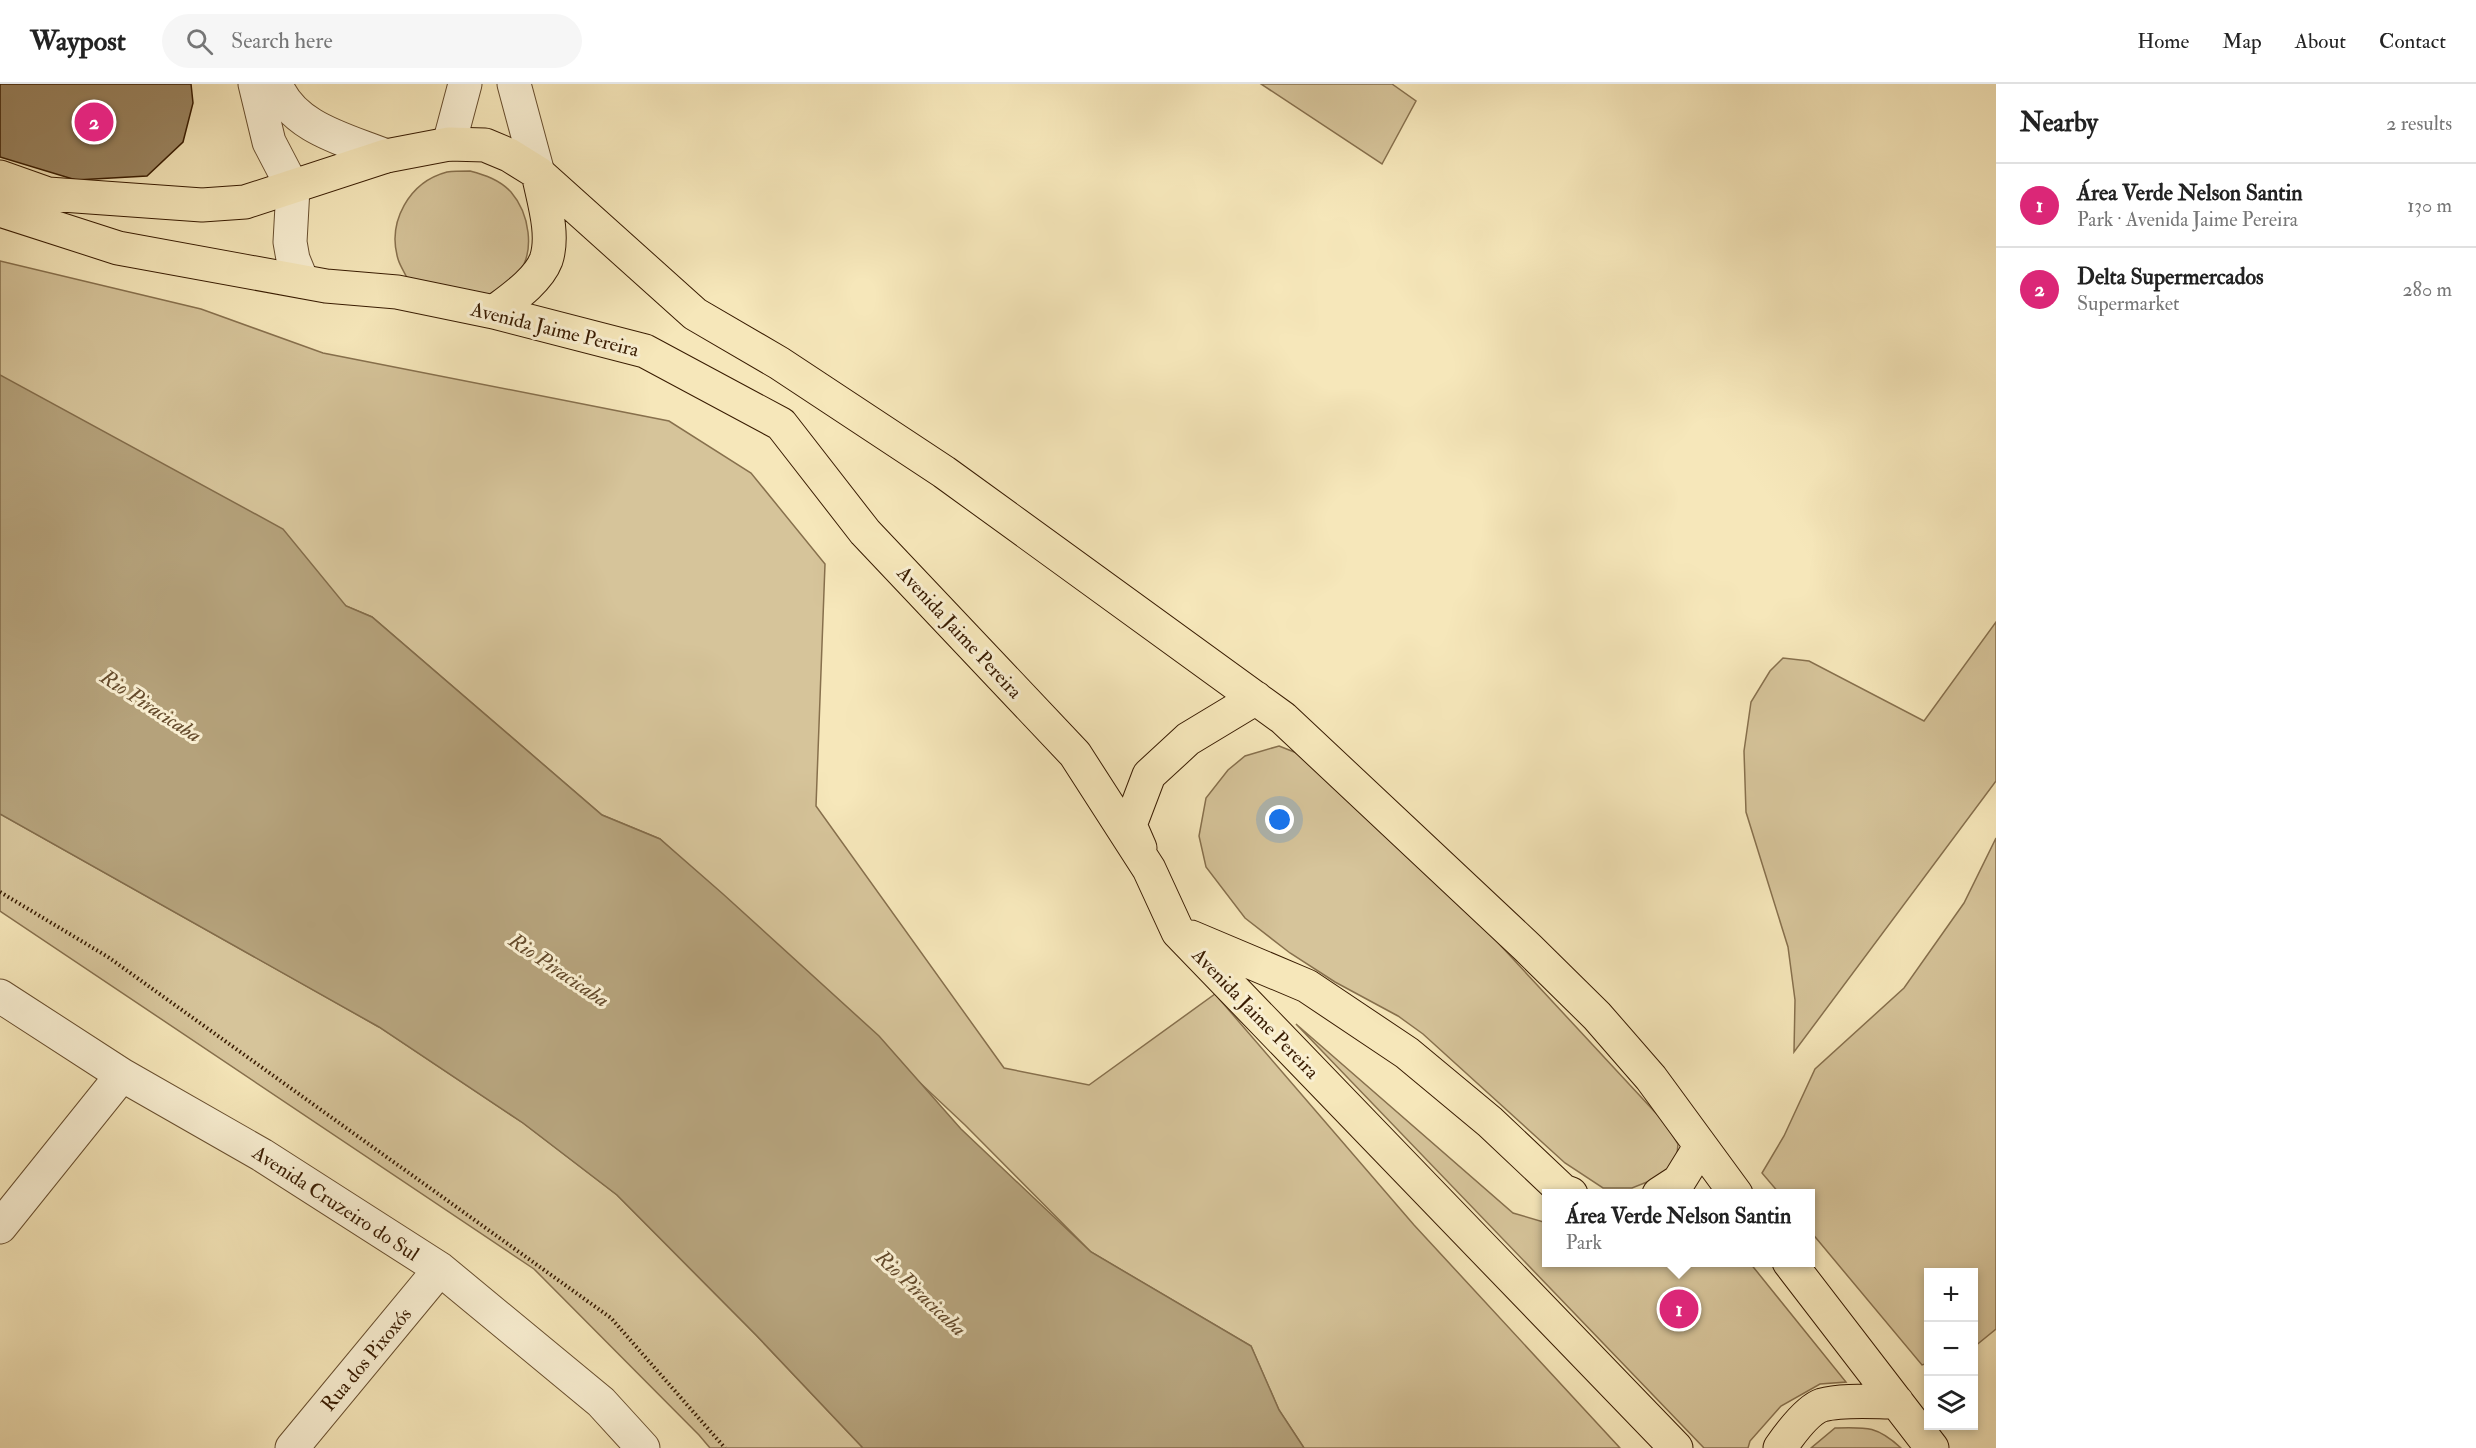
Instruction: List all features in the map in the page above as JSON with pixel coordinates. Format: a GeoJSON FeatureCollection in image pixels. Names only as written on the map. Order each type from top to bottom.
{"type":"FeatureCollection","features":[{"type":"Feature","properties":{"kind":"main road"},"geometry":{"type":"LineString","coordinates":[[0,177],[48,194],[202,205],[245,202],[386,156],[449,144],[485,145],[509,155],[538,173],[695,314],[779,363],[944,472],[1292,726],[1597,1016],[1651,1078],[1732,1189]]}},
{"type":"Feature","properties":{"kind":"main road"},"geometry":{"type":"LineString","coordinates":[[494,312],[525,288],[546,261],[549,239],[538,173]]}},
{"type":"Feature","properties":{"kind":"main road","name":"Avenida Jaime Pereira"},"geometry":{"type":"LineString","coordinates":[[0,210],[118,248],[326,286],[397,292],[494,312],[645,351],[781,424],[865,532],[1075,754],[1149,869],[1178,932],[1676,1448]]}},
{"type":"Feature","properties":{"kind":"main road"},"geometry":{"type":"LineString","coordinates":[[1149,869],[1130,825],[1149,776],[1188,739],[1256,698]]}},
{"type":"Feature","properties":{"kind":"main road"},"geometry":{"type":"LineString","coordinates":[[1178,932],[1307,986],[1407,1053],[1490,1122],[1561,1189]]}},
{"type":"Feature","properties":{"kind":"main road"},"geometry":{"type":"LineString","coordinates":[[1667,1189],[1679,1181],[1700,1147]]}},
{"type":"Feature","properties":{"kind":"main road"},"geometry":{"type":"LineString","coordinates":[[1792,1267],[1932,1448]]}},
{"type":"Feature","properties":{"kind":"main road"},"geometry":{"type":"LineString","coordinates":[[1780,1448],[1794,1428],[1821,1406],[1849,1402],[1897,1402]]}},
{"type":"Feature","properties":{"kind":"street"},"geometry":{"type":"LineString","coordinates":[[255,84],[269,142],[293,188],[290,242],[293,259],[302,281]]}},
{"type":"Feature","properties":{"kind":"street"},"geometry":{"type":"LineString","coordinates":[[276,84],[281,98],[295,114],[319,129],[386,156]]}},
{"type":"Feature","properties":{"kind":"street"},"geometry":{"type":"LineString","coordinates":[[449,144],[465,84]]}},
{"type":"Feature","properties":{"kind":"street"},"geometry":{"type":"LineString","coordinates":[[514,84],[538,173]]}},
{"type":"Feature","properties":{"kind":"street","name":"Avenida Cruzeiro do Sul"},"geometry":{"type":"LineString","coordinates":[[0,996],[122,1075],[262,1155],[440,1269],[601,1401],[643,1448]]}},
{"type":"Feature","properties":{"kind":"street"},"geometry":{"type":"LineString","coordinates":[[0,1227],[122,1075]]}},
{"type":"Feature","properties":{"kind":"street","name":"Rua dos Pixoxós"},"geometry":{"type":"LineString","coordinates":[[292,1448],[440,1269]]}},
{"type":"Feature","properties":{"kind":"path"},"geometry":{"type":"LineString","coordinates":[[0,892],[108,957],[610,1318],[725,1448]]}},
{"type":"Feature","properties":{"kind":"shaded area"},"geometry":{"type":"Polygon","coordinates":[[[1261,84],[1392,84],[1416,101],[1382,164],[1261,84]]]}},
{"type":"Feature","properties":{"kind":"shaded area"},"geometry":{"type":"Polygon","coordinates":[[[470,171],[497,181],[511,192],[522,210],[528,232],[524,265],[511,281],[486,301],[408,280],[399,262],[395,245],[399,218],[412,194],[434,177],[447,172],[470,171]]]}},
{"type":"Feature","properties":{"kind":"shaded area"},"geometry":{"type":"Polygon","coordinates":[[[0,261],[201,309],[323,353],[669,421],[751,473],[825,564],[816,806],[1004,1068],[1089,1085],[1215,994],[1414,1225],[1620,1448],[1304,1448],[1279,1410],[1251,1346],[1091,1252],[965,1125],[660,839],[602,815],[372,617],[346,606],[0,380],[0,261]]]}},
{"type":"Feature","properties":{"kind":"shaded area"},"geometry":{"type":"Polygon","coordinates":[[[1996,622],[1996,781],[1794,1052],[1795,1000],[1788,947],[1746,812],[1744,751],[1751,702],[1770,671],[1783,658],[1809,661],[1924,721],[1996,622]]]}},
{"type":"Feature","properties":{"kind":"shaded area"},"geometry":{"type":"Polygon","coordinates":[[[1279,746],[1312,759],[1413,851],[1666,1124],[1678,1144],[1676,1165],[1657,1178],[1632,1188],[1603,1188],[1565,1163],[1423,1034],[1398,1016],[1335,982],[1290,953],[1245,918],[1206,867],[1199,836],[1206,798],[1228,770],[1245,756],[1279,746]]]}},
{"type":"Feature","properties":{"kind":"shaded area"},"geometry":{"type":"Polygon","coordinates":[[[0,814],[379,1027],[523,1123],[617,1195],[756,1335],[863,1448],[710,1448],[534,1269],[0,911],[0,814]]]}},
{"type":"Feature","properties":{"kind":"shaded area"},"geometry":{"type":"Polygon","coordinates":[[[1996,838],[1996,1329],[1978,1344],[1978,1268],[1924,1268],[1924,1364],[1922,1365],[1815,1237],[1815,1189],[1776,1189],[1762,1173],[1784,1136],[1815,1069],[1904,988],[1964,903],[1996,838]]]}},
{"type":"Feature","properties":{"kind":"shaded area"},"geometry":{"type":"Polygon","coordinates":[[[1296,1024],[1513,1213],[1542,1222],[1542,1267],[1753,1267],[1846,1382],[1820,1384],[1781,1406],[1750,1441],[1748,1448],[1704,1448],[1296,1024]]]}},
{"type":"Feature","properties":{"kind":"shaded area"},"geometry":{"type":"Polygon","coordinates":[[[1835,1428],[1871,1429],[1885,1435],[1901,1448],[1811,1448],[1835,1428]]]}},
{"type":"Feature","properties":{"kind":"water","name":"Rio Piracicaba"},"geometry":{"type":"Polygon","coordinates":[[[0,375],[283,529],[346,606],[372,617],[602,815],[660,839],[879,1036],[961,1129],[1091,1252],[1251,1346],[1279,1410],[1304,1448],[863,1448],[756,1335],[617,1195],[523,1123],[379,1027],[0,814],[0,375]]]}},
{"type":"Feature","properties":{"kind":"building"},"geometry":{"type":"Polygon","coordinates":[[[0,84],[191,84],[193,103],[183,142],[147,176],[76,180],[0,157],[0,84]]]}},
{"type":"Feature","properties":{"kind":"place","name":"Delta Supermercados"},"geometry":{"type":"Point","coordinates":[94,122]}},
{"type":"Feature","properties":{"kind":"place","name":"Área Verde Nelson Santin"},"geometry":{"type":"Point","coordinates":[1679,1309]}}]}
